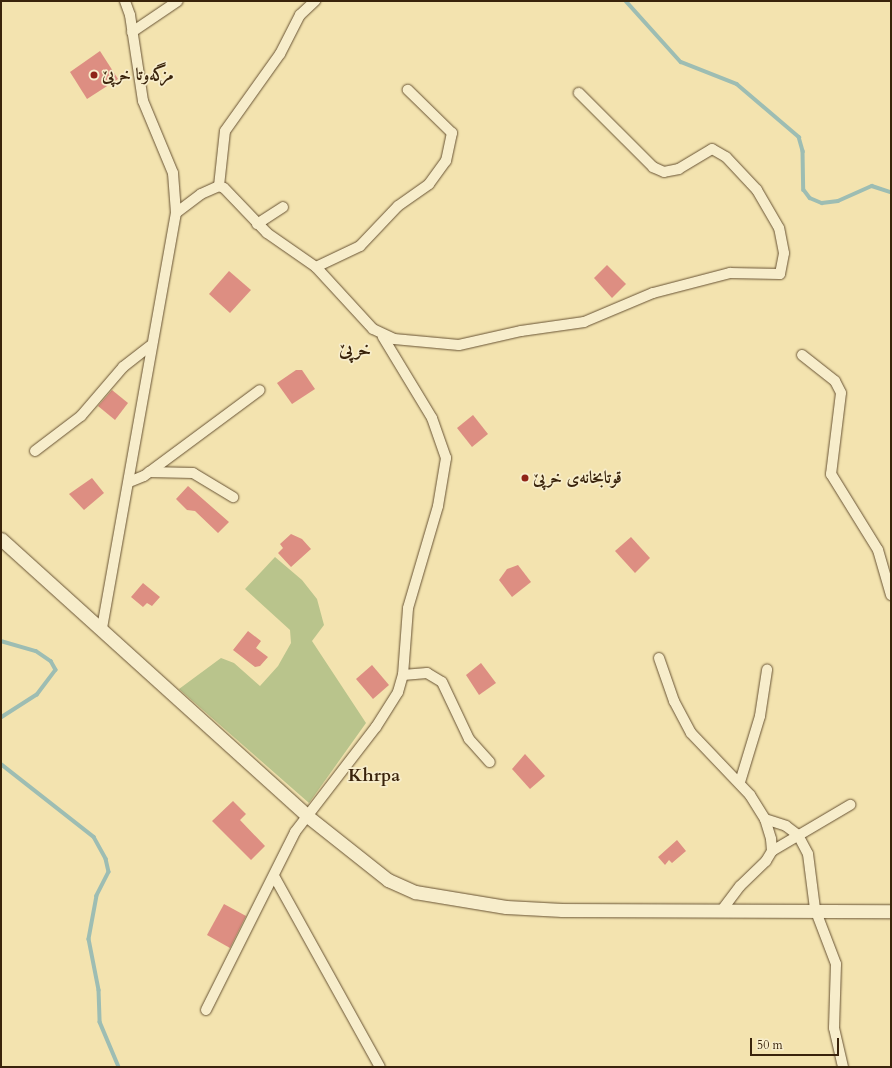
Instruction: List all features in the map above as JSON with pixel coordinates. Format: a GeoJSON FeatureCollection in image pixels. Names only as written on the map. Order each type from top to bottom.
{"type":"FeatureCollection","features":[{"type":"Feature","properties":{"kind":"street"},"geometry":{"type":"LineString","coordinates":[[102,628],[129,482],[150,346],[176,213],[173,173],[143,101],[132,32],[125,1]]}},
{"type":"Feature","properties":{"kind":"street"},"geometry":{"type":"LineString","coordinates":[[132,32],[178,1]]}},
{"type":"Feature","properties":{"kind":"street"},"geometry":{"type":"LineString","coordinates":[[219,186],[225,131],[280,54],[300,15],[315,1]]}},
{"type":"Feature","properties":{"kind":"street"},"geometry":{"type":"LineString","coordinates":[[316,267],[360,246],[390,213],[429,184],[446,161],[452,133],[408,90]]}},
{"type":"Feature","properties":{"kind":"street"},"geometry":{"type":"LineString","coordinates":[[383,336],[460,345],[521,331],[584,322],[653,293],[730,273],[780,274],[784,253],[779,228],[757,190],[726,157],[712,149],[679,169],[664,172],[653,167],[579,93]]}},
{"type":"Feature","properties":{"kind":"street"},"geometry":{"type":"LineString","coordinates":[[176,213],[201,194],[219,186]]}},
{"type":"Feature","properties":{"kind":"street"},"geometry":{"type":"LineString","coordinates":[[206,1010],[306,815],[376,727],[398,692],[403,676],[408,608],[438,506],[446,458],[432,418],[383,336],[316,267],[257,224],[241,203],[219,186]]}},
{"type":"Feature","properties":{"kind":"street"},"geometry":{"type":"LineString","coordinates":[[257,224],[283,207]]}},
{"type":"Feature","properties":{"kind":"street"},"geometry":{"type":"LineString","coordinates":[[35,451],[81,416],[123,367],[150,346]]}},
{"type":"Feature","properties":{"kind":"street"},"geometry":{"type":"LineString","coordinates":[[802,355],[835,381],[841,393],[831,474],[878,550],[891,594]]}},
{"type":"Feature","properties":{"kind":"street"},"geometry":{"type":"LineString","coordinates":[[129,482],[148,472],[260,390]]}},
{"type":"Feature","properties":{"kind":"street"},"geometry":{"type":"LineString","coordinates":[[148,472],[193,473],[233,497]]}},
{"type":"Feature","properties":{"kind":"street"},"geometry":{"type":"LineString","coordinates":[[1,539],[102,628],[306,815],[383,876],[416,892],[506,907],[722,910],[815,909],[891,911]]}},
{"type":"Feature","properties":{"kind":"street"},"geometry":{"type":"LineString","coordinates":[[659,658],[674,702],[691,733],[740,782],[765,819],[772,851]]}},
{"type":"Feature","properties":{"kind":"street"},"geometry":{"type":"LineString","coordinates":[[740,782],[760,716],[767,670]]}},
{"type":"Feature","properties":{"kind":"street"},"geometry":{"type":"LineString","coordinates":[[403,676],[427,673],[442,682],[468,739],[490,762]]}},
{"type":"Feature","properties":{"kind":"street"},"geometry":{"type":"LineString","coordinates":[[722,910],[772,851],[850,804]]}},
{"type":"Feature","properties":{"kind":"street"},"geometry":{"type":"LineString","coordinates":[[765,819],[786,826],[798,835],[808,854],[815,909],[836,964],[834,1028],[843,1067]]}},
{"type":"Feature","properties":{"kind":"street"},"geometry":{"type":"LineString","coordinates":[[274,876],[380,1067]]}},
{"type":"Feature","properties":{"kind":"green space"},"geometry":{"type":"Polygon","coordinates":[[[275,557],[302,580],[317,599],[324,625],[312,641],[366,723],[309,803],[179,689],[221,658],[234,663],[260,686],[278,666],[291,643],[290,630],[245,589],[275,557]]]}},
{"type":"Feature","properties":{"kind":"building","name":"مزگەوتا خرپێ"},"geometry":{"type":"Polygon","coordinates":[[[100,51],[118,79],[87,99],[70,72],[100,51]]]}},
{"type":"Feature","properties":{"kind":"building"},"geometry":{"type":"Polygon","coordinates":[[[607,265],[626,284],[612,298],[594,278],[607,265]]]}},
{"type":"Feature","properties":{"kind":"building"},"geometry":{"type":"Polygon","coordinates":[[[229,271],[251,290],[230,313],[209,294],[229,271]]]}},
{"type":"Feature","properties":{"kind":"building"},"geometry":{"type":"Polygon","coordinates":[[[296,370],[302,370],[315,389],[292,404],[277,383],[296,370]]]}},
{"type":"Feature","properties":{"kind":"building"},"geometry":{"type":"Polygon","coordinates":[[[112,390],[128,403],[115,420],[98,406],[112,390]]]}},
{"type":"Feature","properties":{"kind":"building"},"geometry":{"type":"Polygon","coordinates":[[[473,415],[488,434],[472,447],[457,428],[473,415]]]}},
{"type":"Feature","properties":{"kind":"building"},"geometry":{"type":"Polygon","coordinates":[[[92,478],[104,493],[84,510],[69,494],[92,478]]]}},
{"type":"Feature","properties":{"kind":"building"},"geometry":{"type":"Polygon","coordinates":[[[188,486],[229,522],[218,533],[195,511],[187,510],[176,499],[188,486]]]}},
{"type":"Feature","properties":{"kind":"building"},"geometry":{"type":"Polygon","coordinates":[[[291,534],[302,539],[311,549],[291,567],[278,553],[283,548],[280,544],[291,534]]]}},
{"type":"Feature","properties":{"kind":"building"},"geometry":{"type":"Polygon","coordinates":[[[631,537],[650,558],[635,573],[615,551],[631,537]]]}},
{"type":"Feature","properties":{"kind":"building"},"geometry":{"type":"Polygon","coordinates":[[[518,565],[531,582],[512,597],[499,580],[507,569],[518,565]]]}},
{"type":"Feature","properties":{"kind":"building"},"geometry":{"type":"Polygon","coordinates":[[[143,583],[160,597],[152,606],[147,603],[143,607],[131,597],[143,583]]]}},
{"type":"Feature","properties":{"kind":"building"},"geometry":{"type":"Polygon","coordinates":[[[248,631],[261,641],[256,648],[268,657],[260,666],[255,667],[233,650],[248,631]]]}},
{"type":"Feature","properties":{"kind":"building"},"geometry":{"type":"Polygon","coordinates":[[[481,663],[496,683],[479,695],[466,675],[481,663]]]}},
{"type":"Feature","properties":{"kind":"building"},"geometry":{"type":"Polygon","coordinates":[[[372,665],[389,685],[373,699],[356,679],[372,665]]]}},
{"type":"Feature","properties":{"kind":"building"},"geometry":{"type":"Polygon","coordinates":[[[525,754],[545,776],[530,789],[512,769],[525,754]]]}},
{"type":"Feature","properties":{"kind":"building"},"geometry":{"type":"Polygon","coordinates":[[[233,801],[246,814],[240,820],[265,846],[251,860],[212,821],[233,801]]]}},
{"type":"Feature","properties":{"kind":"building"},"geometry":{"type":"Polygon","coordinates":[[[677,840],[686,851],[672,863],[669,860],[665,865],[658,857],[677,840]]]}},
{"type":"Feature","properties":{"kind":"building"},"geometry":{"type":"Polygon","coordinates":[[[224,904],[246,916],[230,948],[207,935],[224,904]]]}},
{"type":"Feature","properties":{"kind":"waterway"},"geometry":{"type":"LineString","coordinates":[[626,1],[681,62],[737,84],[799,137],[803,151],[804,190],[810,198],[822,203],[838,201],[872,186],[891,192]]}},
{"type":"Feature","properties":{"kind":"waterway"},"geometry":{"type":"LineString","coordinates":[[1,641],[36,651],[51,661],[56,670],[37,695],[1,718]]}},
{"type":"Feature","properties":{"kind":"waterway"},"geometry":{"type":"LineString","coordinates":[[1,764],[94,837],[106,859],[109,872],[97,896],[89,939],[99,990],[100,1022],[119,1067]]}},
{"type":"Feature","properties":{"kind":"place","name":"مزگەوتا خرپێ"},"geometry":{"type":"Point","coordinates":[94,75]}},
{"type":"Feature","properties":{"kind":"place","name":"قوتابخانەی خرپێ"},"geometry":{"type":"Point","coordinates":[525,478]}},
{"type":"Feature","properties":{"kind":"district","name":"خرپێ"},"geometry":{"type":"Point","coordinates":[355,350]}},
{"type":"Feature","properties":{"kind":"district","name":"Khrpa"},"geometry":{"type":"Point","coordinates":[374,776]}}]}
